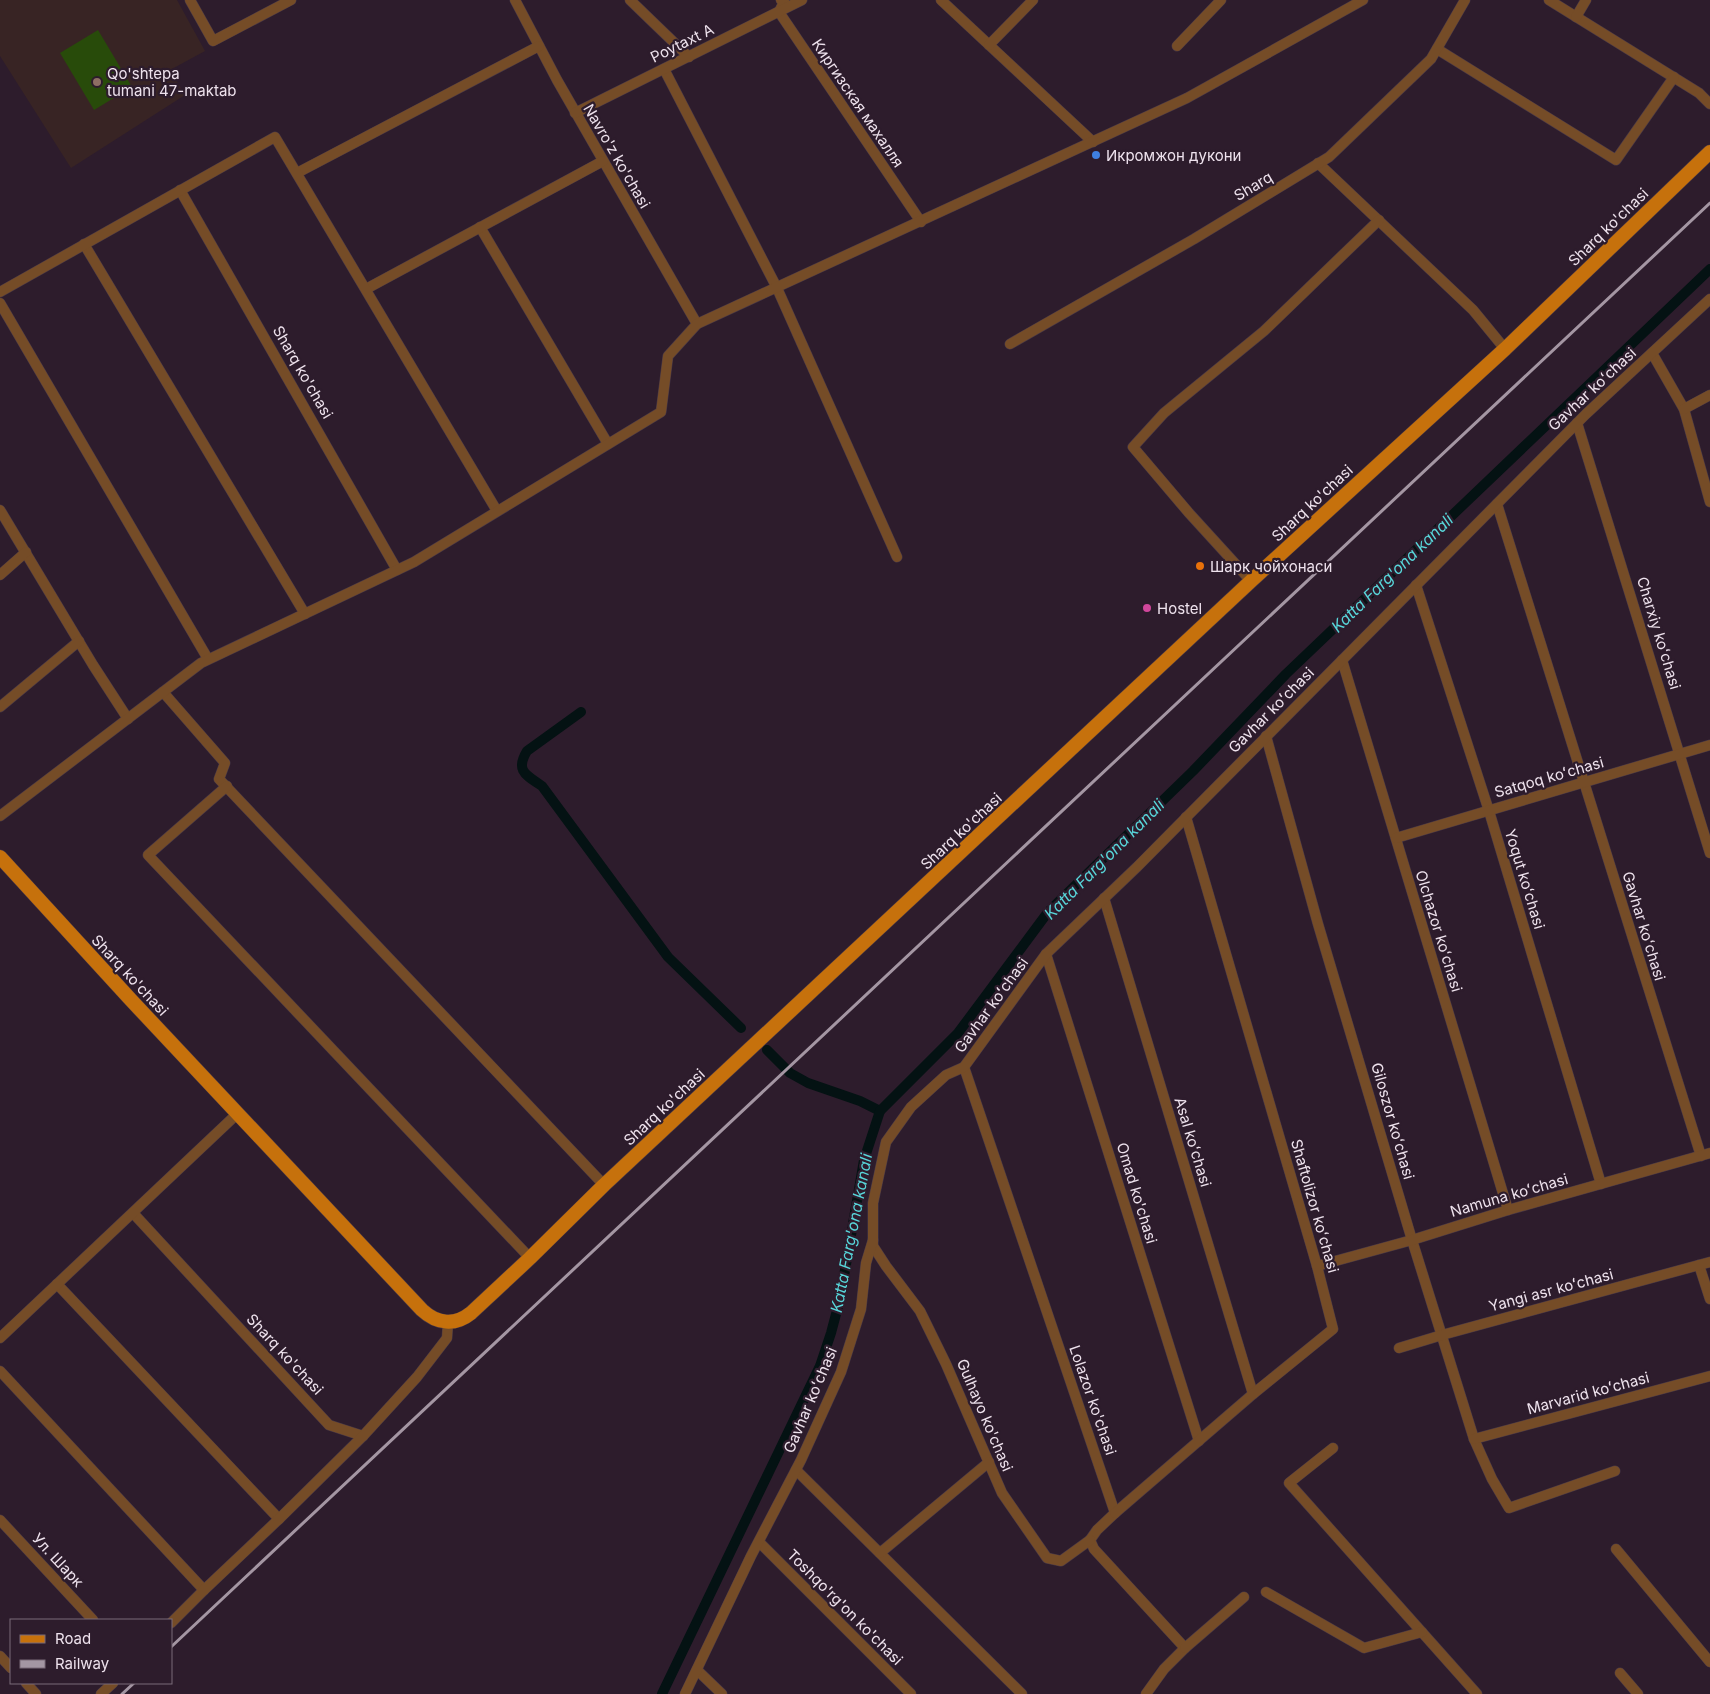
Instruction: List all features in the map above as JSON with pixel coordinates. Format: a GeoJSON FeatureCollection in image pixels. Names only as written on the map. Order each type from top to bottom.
{"type":"FeatureCollection","features":[{"type":"Feature","properties":{"kind":"main road","name":"Sharq ko'chasi"},"geometry":{"type":"LineString","coordinates":[[0,857],[131,1000],[422,1310],[432,1318],[448,1322],[462,1320],[472,1313],[604,1185],[1251,581],[1504,349],[1710,152]]}},
{"type":"Feature","properties":{"kind":"street"},"geometry":{"type":"LineString","coordinates":[[190,0],[213,41],[291,0]]}},
{"type":"Feature","properties":{"kind":"street","name":"Navro'z ko'chasi"},"geometry":{"type":"LineString","coordinates":[[515,0],[575,113],[697,324]]}},
{"type":"Feature","properties":{"kind":"street"},"geometry":{"type":"LineString","coordinates":[[630,0],[689,57]]}},
{"type":"Feature","properties":{"kind":"street"},"geometry":{"type":"LineString","coordinates":[[779,12],[784,2],[781,0]]}},
{"type":"Feature","properties":{"kind":"street","name":"Poytaxt A"},"geometry":{"type":"LineString","coordinates":[[575,113],[802,0]]}},
{"type":"Feature","properties":{"kind":"street"},"geometry":{"type":"LineString","coordinates":[[941,0],[1093,142]]}},
{"type":"Feature","properties":{"kind":"street"},"geometry":{"type":"LineString","coordinates":[[989,45],[1033,0]]}},
{"type":"Feature","properties":{"kind":"street"},"geometry":{"type":"LineString","coordinates":[[1177,46],[1221,0]]}},
{"type":"Feature","properties":{"kind":"street"},"geometry":{"type":"LineString","coordinates":[[0,816],[201,663],[414,562],[661,412],[668,356],[697,324],[1187,98],[1364,0]]}},
{"type":"Feature","properties":{"kind":"street","name":"Sharq"},"geometry":{"type":"LineString","coordinates":[[1010,344],[1194,239],[1329,157],[1431,59],[1465,0]]}},
{"type":"Feature","properties":{"kind":"street"},"geometry":{"type":"LineString","coordinates":[[1549,0],[1699,93],[1710,104]]}},
{"type":"Feature","properties":{"kind":"street"},"geometry":{"type":"LineString","coordinates":[[1576,17],[1586,0]]}},
{"type":"Feature","properties":{"kind":"street","name":"Киргизская махалля"},"geometry":{"type":"LineString","coordinates":[[779,12],[921,222]]}},
{"type":"Feature","properties":{"kind":"street"},"geometry":{"type":"LineString","coordinates":[[297,173],[539,46]]}},
{"type":"Feature","properties":{"kind":"street"},"geometry":{"type":"LineString","coordinates":[[1437,49],[1616,160],[1674,77]]}},
{"type":"Feature","properties":{"kind":"street"},"geometry":{"type":"LineString","coordinates":[[664,69],[777,288],[896,557]]}},
{"type":"Feature","properties":{"kind":"street"},"geometry":{"type":"LineString","coordinates":[[0,292],[275,137],[497,511]]}},
{"type":"Feature","properties":{"kind":"street"},"geometry":{"type":"LineString","coordinates":[[366,289],[603,161]]}},
{"type":"Feature","properties":{"kind":"street"},"geometry":{"type":"LineString","coordinates":[[1318,164],[1473,310],[1504,349]]}},
{"type":"Feature","properties":{"kind":"street","name":"Sharq ko'chasi"},"geometry":{"type":"LineString","coordinates":[[180,190],[397,570]]}},
{"type":"Feature","properties":{"kind":"street"},"geometry":{"type":"LineString","coordinates":[[1251,581],[1134,447],[1164,413],[1264,331],[1379,220]]}},
{"type":"Feature","properties":{"kind":"street"},"geometry":{"type":"LineString","coordinates":[[480,227],[608,444]]}},
{"type":"Feature","properties":{"kind":"street"},"geometry":{"type":"LineString","coordinates":[[84,244],[305,614]]}},
{"type":"Feature","properties":{"kind":"street","name":"Gavhar koʻchasi"},"geometry":{"type":"LineString","coordinates":[[685,1694],[758,1542],[796,1470],[841,1372],[861,1309],[866,1263],[873,1240],[873,1204],[886,1142],[911,1108],[946,1075],[964,1068],[1046,954],[1186,817],[1578,423],[1710,299]]}},
{"type":"Feature","properties":{"kind":"street"},"geometry":{"type":"LineString","coordinates":[[0,303],[208,660]]}},
{"type":"Feature","properties":{"kind":"street"},"geometry":{"type":"LineString","coordinates":[[1652,353],[1684,409],[1706,471],[1710,502]]}},
{"type":"Feature","properties":{"kind":"street"},"geometry":{"type":"LineString","coordinates":[[1684,409],[1710,395]]}},
{"type":"Feature","properties":{"kind":"street","name":"Charxiy koʻchasi"},"geometry":{"type":"LineString","coordinates":[[1578,423],[1710,853]]}},
{"type":"Feature","properties":{"kind":"street","name":"Gavhar koʻchasi"},"geometry":{"type":"LineString","coordinates":[[1497,504],[1583,783],[1705,1154]]}},
{"type":"Feature","properties":{"kind":"street"},"geometry":{"type":"LineString","coordinates":[[0,510],[128,719]]}},
{"type":"Feature","properties":{"kind":"street"},"geometry":{"type":"LineString","coordinates":[[0,575],[26,552]]}},
{"type":"Feature","properties":{"kind":"street","name":"Yoqut koʻchasi"},"geometry":{"type":"LineString","coordinates":[[1416,584],[1489,811],[1601,1184]]}},
{"type":"Feature","properties":{"kind":"street"},"geometry":{"type":"LineString","coordinates":[[0,707],[79,641]]}},
{"type":"Feature","properties":{"kind":"street","name":"Olchazor koʻchasi"},"geometry":{"type":"LineString","coordinates":[[1342,660],[1508,1210]]}},
{"type":"Feature","properties":{"kind":"street"},"geometry":{"type":"LineString","coordinates":[[163,692],[225,763],[219,778],[604,1185]]}},
{"type":"Feature","properties":{"kind":"street","name":"Giloszor koʻchasi"},"geometry":{"type":"LineString","coordinates":[[1266,736],[1318,924],[1412,1240],[1474,1440],[1492,1479],[1509,1508],[1615,1471]]}},
{"type":"Feature","properties":{"kind":"street","name":"Satqoq koʻchasi"},"geometry":{"type":"LineString","coordinates":[[1396,838],[1710,746]]}},
{"type":"Feature","properties":{"kind":"street"},"geometry":{"type":"LineString","coordinates":[[227,786],[148,855],[530,1258]]}},
{"type":"Feature","properties":{"kind":"street","name":"Shaftolizor koʻchasi"},"geometry":{"type":"LineString","coordinates":[[1115,1513],[1253,1394],[1333,1329],[1317,1266],[1186,817]]}},
{"type":"Feature","properties":{"kind":"street","name":"Asal koʻchasi"},"geometry":{"type":"LineString","coordinates":[[1104,898],[1253,1394]]}},
{"type":"Feature","properties":{"kind":"street","name":"Omad ko'chasi"},"geometry":{"type":"LineString","coordinates":[[1046,954],[1199,1441]]}},
{"type":"Feature","properties":{"kind":"street","name":"Lolazor ko'chasi"},"geometry":{"type":"LineString","coordinates":[[964,1068],[1115,1513]]}},
{"type":"Feature","properties":{"kind":"street"},"geometry":{"type":"LineString","coordinates":[[0,1338],[238,1113]]}},
{"type":"Feature","properties":{"kind":"street","name":"Namuna koʻchasi"},"geometry":{"type":"LineString","coordinates":[[1317,1266],[1705,1154]]}},
{"type":"Feature","properties":{"kind":"street","name":"Sharq ko'chasi"},"geometry":{"type":"LineString","coordinates":[[133,1213],[329,1426],[363,1436]]}},
{"type":"Feature","properties":{"kind":"street","name":"Gulhayo ko'chasi"},"geometry":{"type":"LineString","coordinates":[[873,1240],[873,1246],[886,1266],[920,1311],[946,1364],[1002,1493],[1048,1558],[1061,1561],[1090,1540]]}},
{"type":"Feature","properties":{"kind":"street","name":"Yangi asr koʻchasi"},"geometry":{"type":"LineString","coordinates":[[1399,1348],[1710,1262]]}},
{"type":"Feature","properties":{"kind":"street"},"geometry":{"type":"LineString","coordinates":[[1699,1265],[1710,1300]]}},
{"type":"Feature","properties":{"kind":"street"},"geometry":{"type":"LineString","coordinates":[[57,1284],[279,1519]]}},
{"type":"Feature","properties":{"kind":"street"},"geometry":{"type":"LineString","coordinates":[[172,1622],[363,1436],[417,1377],[447,1338],[448,1322]]}},
{"type":"Feature","properties":{"kind":"street"},"geometry":{"type":"LineString","coordinates":[[0,1371],[204,1590]]}},
{"type":"Feature","properties":{"kind":"street","name":"Marvarid koʻchasi"},"geometry":{"type":"LineString","coordinates":[[1474,1440],[1710,1376]]}},
{"type":"Feature","properties":{"kind":"street"},"geometry":{"type":"LineString","coordinates":[[1332,1448],[1289,1484],[1477,1694]]}},
{"type":"Feature","properties":{"kind":"street"},"geometry":{"type":"LineString","coordinates":[[880,1553],[988,1462]]}},
{"type":"Feature","properties":{"kind":"street"},"geometry":{"type":"LineString","coordinates":[[796,1470],[1022,1694]]}},
{"type":"Feature","properties":{"kind":"street"},"geometry":{"type":"LineString","coordinates":[[1115,1513],[1097,1530],[1090,1540],[1094,1550],[1185,1648]]}},
{"type":"Feature","properties":{"kind":"street","name":"Ул. Шарк"},"geometry":{"type":"LineString","coordinates":[[0,1520],[92,1619]]}},
{"type":"Feature","properties":{"kind":"street","name":"Toshqo'rg'on ko'chasi"},"geometry":{"type":"LineString","coordinates":[[758,1542],[911,1694]]}},
{"type":"Feature","properties":{"kind":"street"},"geometry":{"type":"LineString","coordinates":[[1616,1549],[1710,1662]]}},
{"type":"Feature","properties":{"kind":"street"},"geometry":{"type":"LineString","coordinates":[[1266,1592],[1364,1648],[1422,1632]]}},
{"type":"Feature","properties":{"kind":"street"},"geometry":{"type":"LineString","coordinates":[[1146,1694],[1164,1669],[1185,1648],[1244,1598]]}},
{"type":"Feature","properties":{"kind":"street"},"geometry":{"type":"LineString","coordinates":[[0,1656],[10,1667]]}},
{"type":"Feature","properties":{"kind":"street"},"geometry":{"type":"LineString","coordinates":[[697,1670],[722,1694]]}},
{"type":"Feature","properties":{"kind":"street"},"geometry":{"type":"LineString","coordinates":[[1620,1673],[1638,1694]]}},
{"type":"Feature","properties":{"kind":"street"},"geometry":{"type":"LineString","coordinates":[[27,1684],[36,1694]]}},
{"type":"Feature","properties":{"kind":"street"},"geometry":{"type":"LineString","coordinates":[[101,1694],[112,1684]]}},
{"type":"Feature","properties":{"kind":"shaded area","name":"Qo'shtepa tumani 47-maktab"},"geometry":{"type":"Polygon","coordinates":[[[0,0],[177,0],[205,51],[170,70],[185,95],[71,168],[0,56],[0,0]]]}},
{"type":"Feature","properties":{"kind":"green space"},"geometry":{"type":"Polygon","coordinates":[[[98,30],[132,87],[94,110],[60,53],[98,30]]]}},
{"type":"Feature","properties":{"kind":"waterway","name":"Katta Farg'ona kanali"},"geometry":{"type":"LineString","coordinates":[[662,1694],[820,1366],[840,1299],[864,1160],[880,1111],[958,1033],[1048,912],[1193,771],[1286,674],[1710,269]]}},
{"type":"Feature","properties":{"kind":"waterway"},"geometry":{"type":"LineString","coordinates":[[581,712],[527,751],[522,763],[524,772],[542,786],[668,957],[741,1028]]}},
{"type":"Feature","properties":{"kind":"waterway"},"geometry":{"type":"LineString","coordinates":[[767,1050],[790,1073],[808,1083],[860,1101],[880,1111]]}},
{"type":"Feature","properties":{"kind":"railway"},"geometry":{"type":"LineString","coordinates":[[172,1646],[1710,203]]}},
{"type":"Feature","properties":{"kind":"railway"},"geometry":{"type":"LineString","coordinates":[[122,1694],[133,1684]]}},
{"type":"Feature","properties":{"kind":"place","name":"Qo'shtepa tumani 47-maktab"},"geometry":{"type":"Point","coordinates":[97,82]}},
{"type":"Feature","properties":{"kind":"place","name":"Икромжон дукони"},"geometry":{"type":"Point","coordinates":[1096,155]}},
{"type":"Feature","properties":{"kind":"place","name":"Шарк чойхонаси"},"geometry":{"type":"Point","coordinates":[1200,566]}},
{"type":"Feature","properties":{"kind":"place","name":"Hostel"},"geometry":{"type":"Point","coordinates":[1147,608]}}]}
